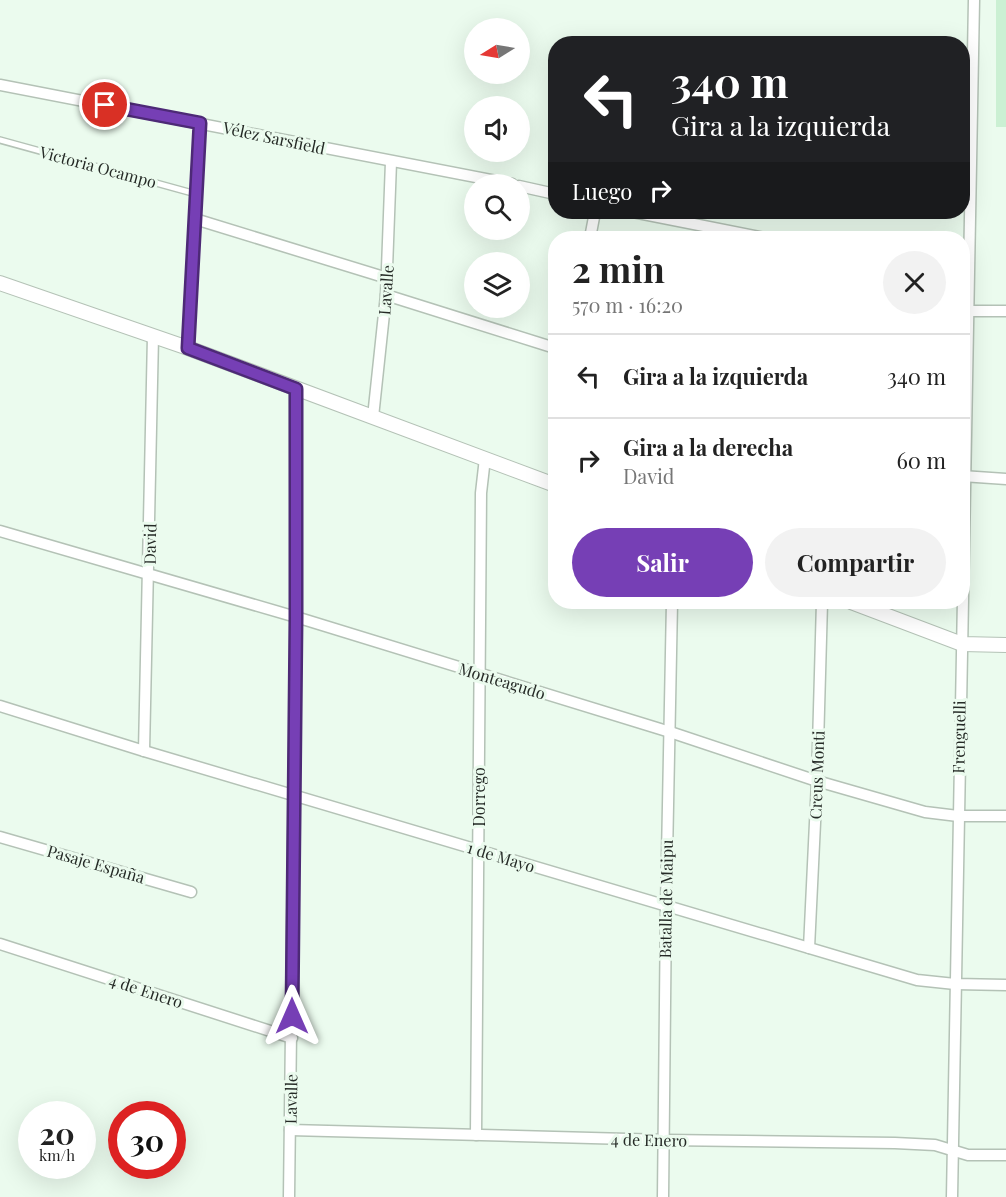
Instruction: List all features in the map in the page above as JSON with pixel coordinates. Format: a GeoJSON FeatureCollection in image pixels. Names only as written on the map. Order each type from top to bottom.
{"type":"FeatureCollection","features":[{"type":"Feature","properties":{"kind":"street","name":"Frenguelli"},"geometry":{"type":"LineString","coordinates":[[970,123],[974,0]]}},
{"type":"Feature","properties":{"kind":"street","name":"Vélez Sarsfield"},"geometry":{"type":"LineString","coordinates":[[0,85],[464,175]]}},
{"type":"Feature","properties":{"kind":"street"},"geometry":{"type":"LineString","coordinates":[[188,348],[200,123]]}},
{"type":"Feature","properties":{"kind":"street","name":"Lavalle"},"geometry":{"type":"LineString","coordinates":[[373,417],[387,295],[391,162]]}},
{"type":"Feature","properties":{"kind":"street"},"geometry":{"type":"LineString","coordinates":[[530,188],[548,192]]}},
{"type":"Feature","properties":{"kind":"street"},"geometry":{"type":"LineString","coordinates":[[195,219],[387,278]]}},
{"type":"Feature","properties":{"kind":"street"},"geometry":{"type":"LineString","coordinates":[[669,219],[729,231]]}},
{"type":"Feature","properties":{"kind":"street"},"geometry":{"type":"LineString","coordinates":[[0,283],[188,348],[548,482]]}},
{"type":"Feature","properties":{"kind":"street"},"geometry":{"type":"LineString","coordinates":[[387,295],[548,346]]}},
{"type":"Feature","properties":{"kind":"street"},"geometry":{"type":"LineString","coordinates":[[970,311],[1006,311]]}},
{"type":"Feature","properties":{"kind":"street","name":"David"},"geometry":{"type":"LineString","coordinates":[[144,751],[153,336]]}},
{"type":"Feature","properties":{"kind":"street","name":"Lavalle"},"geometry":{"type":"LineString","coordinates":[[289,1197],[296,617],[296,389]]}},
{"type":"Feature","properties":{"kind":"street","name":"Dorrego"},"geometry":{"type":"LineString","coordinates":[[476,1135],[481,493],[484,458]]}},
{"type":"Feature","properties":{"kind":"street"},"geometry":{"type":"LineString","coordinates":[[970,477],[1006,479]]}},
{"type":"Feature","properties":{"kind":"street","name":"Monteagudo"},"geometry":{"type":"LineString","coordinates":[[0,531],[296,617],[670,732],[817,781],[925,812],[958,816],[1006,816]]}},
{"type":"Feature","properties":{"kind":"street","name":"Batalla de Maipu"},"geometry":{"type":"LineString","coordinates":[[663,1197],[672,609]]}},
{"type":"Feature","properties":{"kind":"street","name":"Creus Monti"},"geometry":{"type":"LineString","coordinates":[[809,948],[822,609]]}},
{"type":"Feature","properties":{"kind":"street"},"geometry":{"type":"LineString","coordinates":[[870,609],[962,644],[1006,645]]}},
{"type":"Feature","properties":{"kind":"street","name":"Frenguelli"},"geometry":{"type":"LineString","coordinates":[[952,1197],[962,609]]}},
{"type":"Feature","properties":{"kind":"street","name":"1 de Mayo"},"geometry":{"type":"LineString","coordinates":[[0,706],[666,907],[917,980],[955,984],[1006,985]]}},
{"type":"Feature","properties":{"kind":"street","name":"Pasaje España"},"geometry":{"type":"LineString","coordinates":[[0,837],[191,892]]}},
{"type":"Feature","properties":{"kind":"street","name":"4 de Enero"},"geometry":{"type":"LineString","coordinates":[[0,944],[292,1038]]}},
{"type":"Feature","properties":{"kind":"street","name":"4 de Enero"},"geometry":{"type":"LineString","coordinates":[[290,1130],[664,1140],[895,1143],[935,1145],[968,1155],[1006,1155]]}},
{"type":"Feature","properties":{"kind":"lane","name":"Victoria Ocampo"},"geometry":{"type":"LineString","coordinates":[[0,140],[196,194]]}},
{"type":"Feature","properties":{"kind":"green space"},"geometry":{"type":"Polygon","coordinates":[[[996,0],[1006,0],[1006,127],[996,127],[996,0]]]}},
{"type":"Feature","properties":{"kind":"route"},"geometry":{"type":"LineString","coordinates":[[105,105],[200,123],[188,348],[296,389],[292,1016]]}}]}
